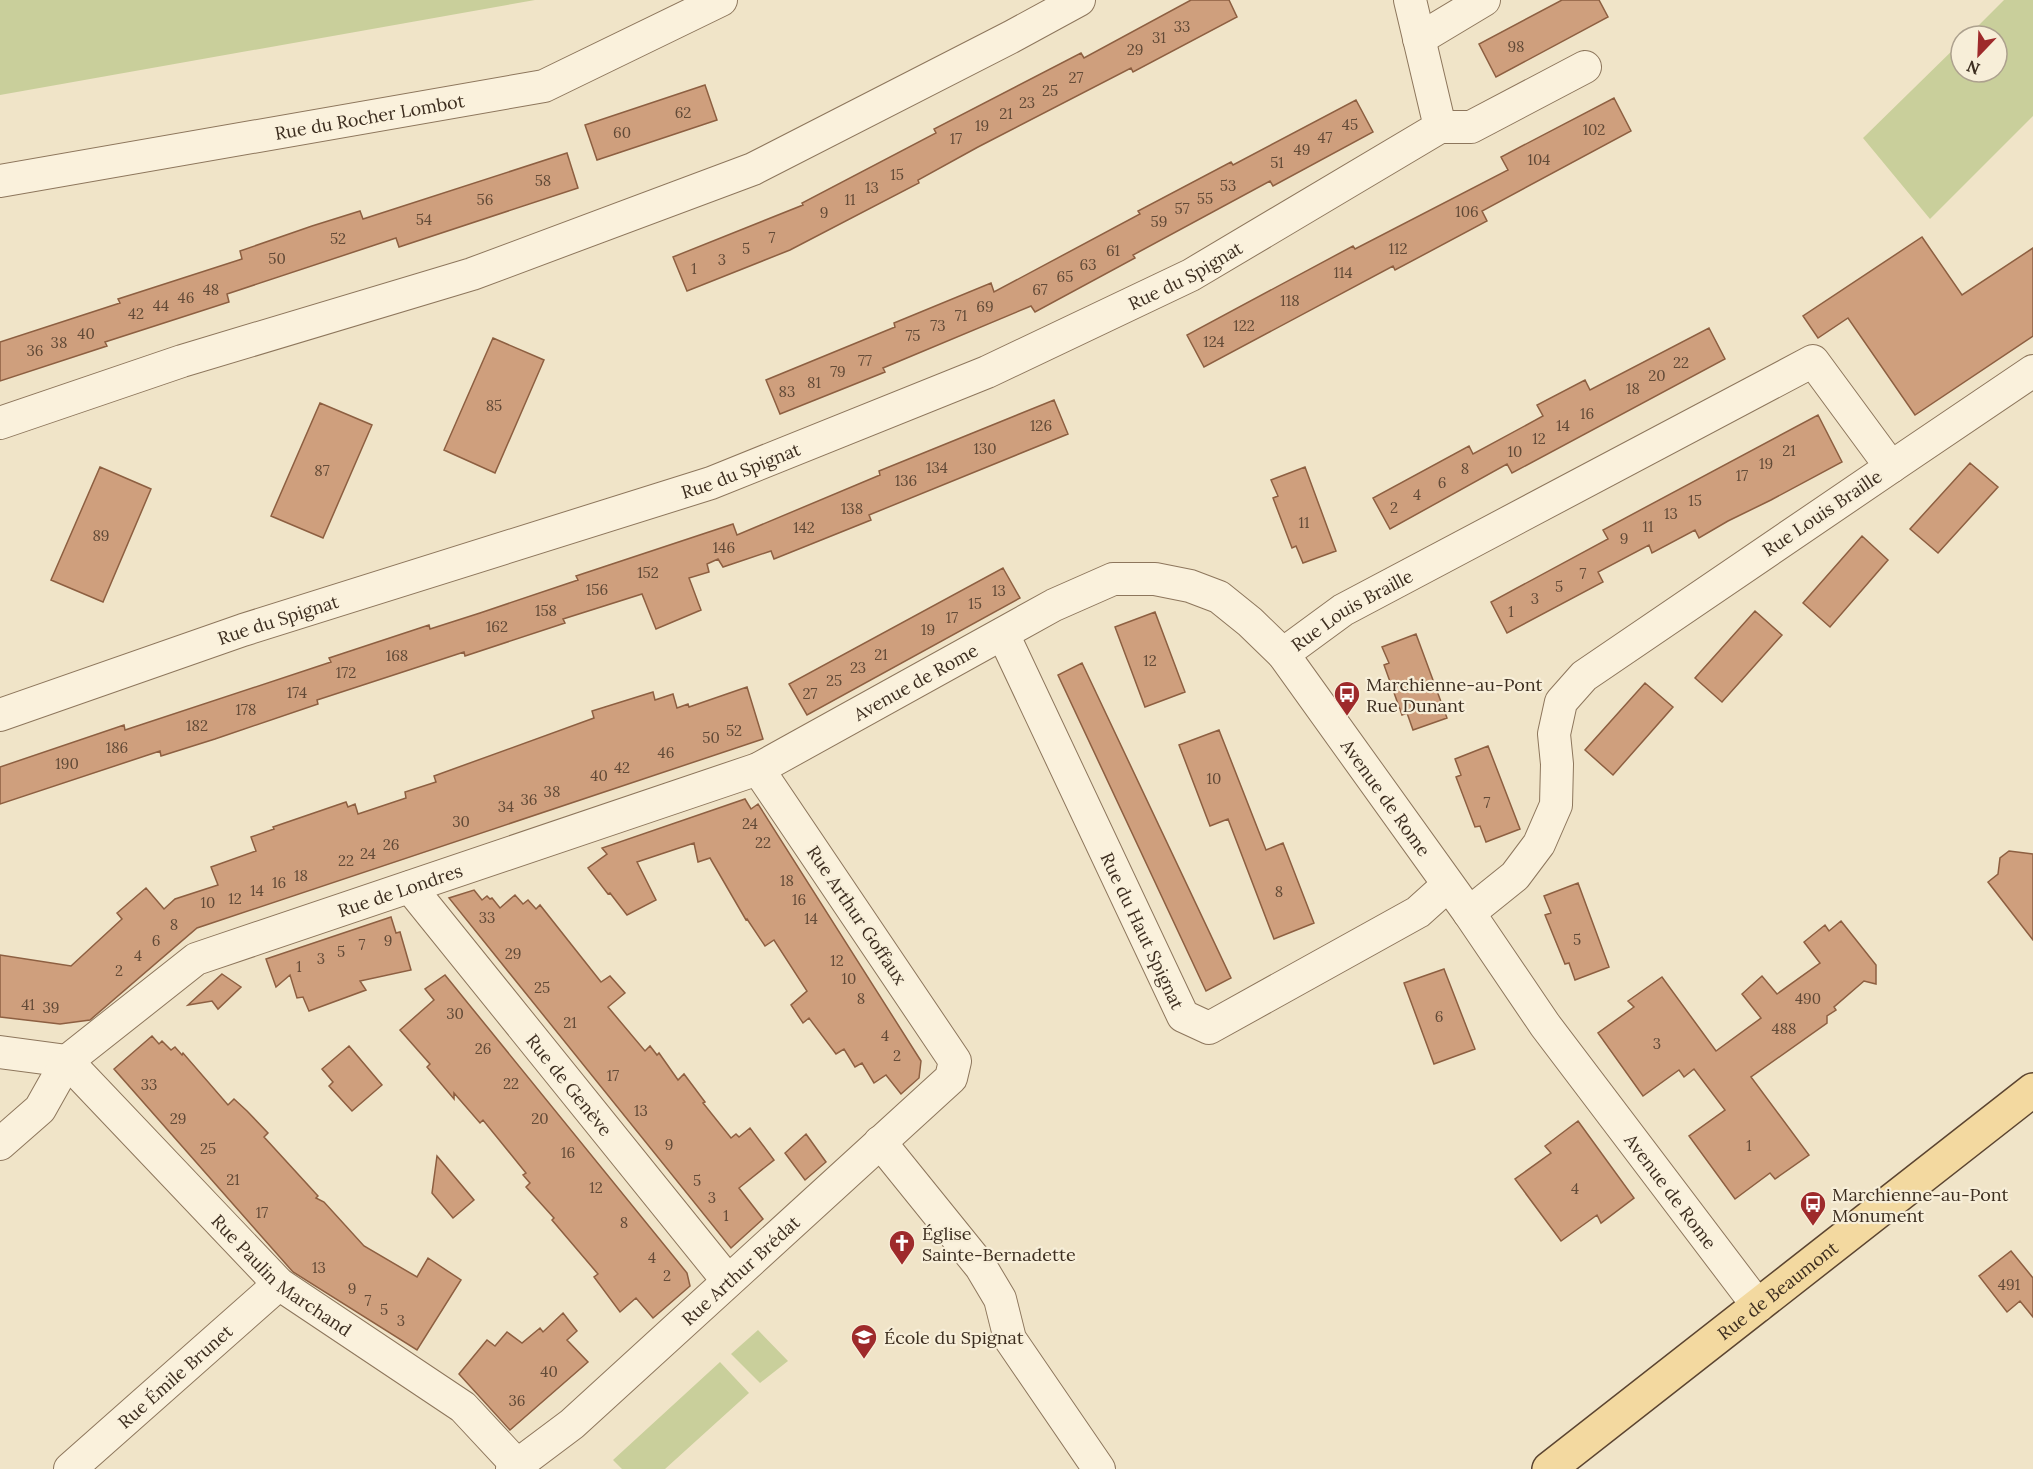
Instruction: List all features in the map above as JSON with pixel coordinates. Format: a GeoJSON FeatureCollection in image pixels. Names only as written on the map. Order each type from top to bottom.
{"type":"FeatureCollection","features":[{"type":"Feature","properties":{"kind":"main road","name":"Rue de Beaumont"},"geometry":{"type":"LineString","coordinates":[[1550,1469],[2033,1090]]}},
{"type":"Feature","properties":{"kind":"street","name":"Rue du Rocher Lombot"},"geometry":{"type":"LineString","coordinates":[[0,181],[544,86],[721,0]]}},
{"type":"Feature","properties":{"kind":"street"},"geometry":{"type":"LineString","coordinates":[[0,423],[182,362],[472,274],[753,169],[1079,0]]}},
{"type":"Feature","properties":{"kind":"street"},"geometry":{"type":"LineString","coordinates":[[1410,0],[1440,127],[1471,127],[1585,67]]}},
{"type":"Feature","properties":{"kind":"street"},"geometry":{"type":"LineString","coordinates":[[1419,39],[1484,0]]}},
{"type":"Feature","properties":{"kind":"street","name":"Rue du Spignat"},"geometry":{"type":"LineString","coordinates":[[0,715],[243,630],[711,483],[987,372],[1191,275],[1440,127]]}},
{"type":"Feature","properties":{"kind":"street","name":"Rue Louis Braille"},"geometry":{"type":"LineString","coordinates":[[1283,654],[1343,610],[1813,361],[1891,467],[1584,676],[1561,702],[1554,734],[1557,765],[1556,805],[1539,844],[1515,876],[1469,913]]}},
{"type":"Feature","properties":{"kind":"street"},"geometry":{"type":"LineString","coordinates":[[1891,467],[2033,371]]}},
{"type":"Feature","properties":{"kind":"street","name":"Avenue de Rome"},"geometry":{"type":"LineString","coordinates":[[758,769],[1054,605],[1113,579],[1155,579],[1190,586],[1219,597],[1250,622],[1283,654],[1469,913],[1545,1025],[1758,1306]]}},
{"type":"Feature","properties":{"kind":"street","name":"Rue du Haut Spignat"},"geometry":{"type":"LineString","coordinates":[[1003,634],[1183,1016],[1209,1028],[1418,912],[1448,885]]}},
{"type":"Feature","properties":{"kind":"street","name":"Rue de Londres"},"geometry":{"type":"LineString","coordinates":[[67,1061],[196,959],[758,769]]}},
{"type":"Feature","properties":{"kind":"street","name":"Rue Arthur Goffaux"},"geometry":{"type":"LineString","coordinates":[[758,769],[955,1061]]}},
{"type":"Feature","properties":{"kind":"street","name":"Rue de Genève"},"geometry":{"type":"LineString","coordinates":[[410,886],[728,1281]]}},
{"type":"Feature","properties":{"kind":"street"},"geometry":{"type":"LineString","coordinates":[[0,1052],[67,1061],[40,1109],[0,1144]]}},
{"type":"Feature","properties":{"kind":"street","name":"Rue Paulin Marchand"},"geometry":{"type":"LineString","coordinates":[[67,1061],[279,1284],[463,1407],[515,1467]]}},
{"type":"Feature","properties":{"kind":"street","name":"Rue Arthur Brédat"},"geometry":{"type":"LineString","coordinates":[[515,1467],[572,1424],[951,1078],[955,1061]]}},
{"type":"Feature","properties":{"kind":"street"},"geometry":{"type":"LineString","coordinates":[[880,1142],[981,1267],[1000,1299],[1010,1339],[1099,1469]]}},
{"type":"Feature","properties":{"kind":"street","name":"Rue Émile Brunet"},"geometry":{"type":"LineString","coordinates":[[70,1469],[279,1284]]}},
{"type":"Feature","properties":{"kind":"green space"},"geometry":{"type":"Polygon","coordinates":[[[0,0],[535,0],[0,95],[0,0]]]}},
{"type":"Feature","properties":{"kind":"green space"},"geometry":{"type":"Polygon","coordinates":[[[2004,0],[2033,0],[2033,116],[1930,219],[1863,138],[1949,54],[1949,84],[2009,84],[2009,24],[1980,24],[2004,0]]]}},
{"type":"Feature","properties":{"kind":"green space"},"geometry":{"type":"Polygon","coordinates":[[[758,1330],[788,1361],[760,1383],[731,1354],[758,1330]]]}},
{"type":"Feature","properties":{"kind":"green space"},"geometry":{"type":"Polygon","coordinates":[[[720,1362],[749,1393],[665,1469],[622,1469],[613,1460],[720,1362]]]}},
{"type":"Feature","properties":{"kind":"building"},"geometry":{"type":"Polygon","coordinates":[[[1191,0],[1229,0],[1237,17],[1133,72],[1131,68],[978,147],[918,180],[919,183],[790,250],[687,291],[673,257],[803,205],[802,203],[936,133],[934,129],[1081,53],[1084,58],[1191,0]]]}},
{"type":"Feature","properties":{"kind":"building"},"geometry":{"type":"Polygon","coordinates":[[[1562,0],[1599,0],[1608,17],[1496,77],[1479,44],[1562,0]]]}},
{"type":"Feature","properties":{"kind":"building"},"geometry":{"type":"Polygon","coordinates":[[[705,85],[717,120],[597,160],[585,125],[705,85]]]}},
{"type":"Feature","properties":{"kind":"building"},"geometry":{"type":"Polygon","coordinates":[[[1614,98],[1631,131],[1482,211],[1487,221],[1395,270],[1393,266],[1204,367],[1187,335],[1353,246],[1355,249],[1508,170],[1501,157],[1614,98]]]}},
{"type":"Feature","properties":{"kind":"building"},"geometry":{"type":"Polygon","coordinates":[[[1356,100],[1373,132],[1273,186],[1270,181],[1133,255],[1135,258],[1035,312],[1031,306],[883,368],[885,372],[780,414],[766,380],[895,327],[894,323],[991,283],[994,292],[1140,214],[1138,211],[1231,162],[1233,165],[1356,100]]]}},
{"type":"Feature","properties":{"kind":"building"},"geometry":{"type":"Polygon","coordinates":[[[567,153],[578,188],[399,247],[396,238],[227,294],[229,302],[105,342],[107,346],[0,381],[0,342],[120,303],[118,299],[242,259],[240,251],[312,226],[360,211],[363,219],[567,153]]]}},
{"type":"Feature","properties":{"kind":"building"},"geometry":{"type":"Polygon","coordinates":[[[1922,237],[1962,295],[2033,248],[2033,336],[1915,415],[1848,318],[1818,338],[1803,316],[1922,237]]]}},
{"type":"Feature","properties":{"kind":"building"},"geometry":{"type":"Polygon","coordinates":[[[1709,328],[1725,359],[1512,473],[1507,464],[1390,529],[1373,498],[1469,446],[1473,454],[1543,416],[1537,405],[1585,380],[1590,390],[1709,328]]]}},
{"type":"Feature","properties":{"kind":"building"},"geometry":{"type":"Polygon","coordinates":[[[493,338],[544,360],[495,473],[444,450],[493,338]]]}},
{"type":"Feature","properties":{"kind":"building"},"geometry":{"type":"Polygon","coordinates":[[[1054,400],[1068,434],[869,515],[871,520],[774,559],[771,551],[723,567],[718,559],[707,564],[709,572],[689,578],[701,610],[656,629],[642,594],[563,619],[565,623],[465,656],[464,652],[317,700],[318,704],[215,739],[161,756],[160,751],[0,804],[0,767],[124,725],[125,730],[331,662],[329,658],[429,625],[430,629],[480,613],[578,580],[576,576],[733,524],[737,535],[880,475],[879,471],[1054,400]]]}},
{"type":"Feature","properties":{"kind":"building"},"geometry":{"type":"Polygon","coordinates":[[[320,403],[372,425],[323,538],[271,516],[320,403]]]}},
{"type":"Feature","properties":{"kind":"building"},"geometry":{"type":"Polygon","coordinates":[[[1818,415],[1842,462],[1699,538],[1695,530],[1652,553],[1649,545],[1598,572],[1603,582],[1507,633],[1491,602],[1608,539],[1603,530],[1818,415]]]}},
{"type":"Feature","properties":{"kind":"building"},"geometry":{"type":"Polygon","coordinates":[[[1970,463],[1998,487],[1938,553],[1910,529],[1970,463]]]}},
{"type":"Feature","properties":{"kind":"building"},"geometry":{"type":"Polygon","coordinates":[[[100,467],[151,489],[103,602],[51,580],[100,467]]]}},
{"type":"Feature","properties":{"kind":"building"},"geometry":{"type":"Polygon","coordinates":[[[1305,467],[1336,551],[1303,563],[1296,546],[1292,548],[1273,498],[1278,496],[1271,480],[1305,467]]]}},
{"type":"Feature","properties":{"kind":"building"},"geometry":{"type":"Polygon","coordinates":[[[1862,536],[1888,560],[1830,627],[1803,603],[1862,536]]]}},
{"type":"Feature","properties":{"kind":"building"},"geometry":{"type":"Polygon","coordinates":[[[1003,568],[1020,598],[807,715],[789,684],[1003,568]]]}},
{"type":"Feature","properties":{"kind":"building"},"geometry":{"type":"Polygon","coordinates":[[[1755,611],[1782,635],[1722,702],[1695,678],[1755,611]]]}},
{"type":"Feature","properties":{"kind":"building"},"geometry":{"type":"Polygon","coordinates":[[[1155,612],[1185,692],[1145,707],[1115,627],[1155,612]]]}},
{"type":"Feature","properties":{"kind":"building"},"geometry":{"type":"Polygon","coordinates":[[[1416,634],[1447,718],[1413,730],[1407,713],[1402,715],[1384,665],[1389,663],[1382,647],[1416,634]]]}},
{"type":"Feature","properties":{"kind":"building"},"geometry":{"type":"Polygon","coordinates":[[[1082,663],[1231,978],[1206,991],[1058,675],[1082,663]]]}},
{"type":"Feature","properties":{"kind":"building"},"geometry":{"type":"Polygon","coordinates":[[[1645,683],[1673,707],[1613,775],[1585,750],[1645,683]]]}},
{"type":"Feature","properties":{"kind":"building"},"geometry":{"type":"Polygon","coordinates":[[[747,687],[763,739],[197,928],[90,1020],[60,1024],[0,1017],[0,955],[71,966],[122,919],[117,913],[146,888],[164,909],[175,899],[218,885],[211,867],[256,851],[251,837],[274,829],[273,827],[346,802],[348,807],[355,804],[358,814],[406,798],[405,792],[436,782],[434,776],[594,718],[592,711],[653,692],[655,700],[673,694],[677,708],[688,704],[689,707],[747,687]]]}},
{"type":"Feature","properties":{"kind":"building"},"geometry":{"type":"Polygon","coordinates":[[[1219,730],[1266,850],[1283,843],[1314,923],[1274,939],[1228,819],[1210,826],[1179,745],[1219,730]]]}},
{"type":"Feature","properties":{"kind":"building"},"geometry":{"type":"Polygon","coordinates":[[[1488,746],[1520,829],[1486,842],[1480,826],[1475,827],[1456,777],[1461,775],[1455,759],[1488,746]]]}},
{"type":"Feature","properties":{"kind":"building"},"geometry":{"type":"Polygon","coordinates":[[[745,799],[751,809],[758,804],[921,1061],[919,1078],[901,1094],[886,1075],[874,1083],[862,1063],[855,1067],[844,1049],[836,1054],[809,1018],[803,1023],[791,1005],[807,991],[774,940],[765,946],[746,920],[710,858],[698,862],[694,843],[637,862],[656,900],[627,915],[588,868],[607,854],[602,848],[745,799]]]}},
{"type":"Feature","properties":{"kind":"building"},"geometry":{"type":"Polygon","coordinates":[[[2009,851],[2033,854],[2033,940],[1988,882],[1998,874],[2000,858],[2009,851]]]}},
{"type":"Feature","properties":{"kind":"building"},"geometry":{"type":"Polygon","coordinates":[[[1578,883],[1609,967],[1575,980],[1569,963],[1565,964],[1545,915],[1551,913],[1544,896],[1578,883]]]}},
{"type":"Feature","properties":{"kind":"building"},"geometry":{"type":"Polygon","coordinates":[[[474,890],[482,900],[487,896],[492,898],[500,908],[515,895],[523,904],[528,900],[536,909],[540,905],[601,982],[610,976],[625,993],[608,1007],[645,1051],[650,1046],[657,1055],[659,1053],[678,1080],[684,1074],[705,1102],[703,1103],[731,1138],[736,1134],[739,1137],[750,1128],[774,1160],[739,1188],[763,1219],[731,1248],[449,898],[474,890]]]}},
{"type":"Feature","properties":{"kind":"building"},"geometry":{"type":"Polygon","coordinates":[[[391,917],[396,933],[400,932],[411,970],[360,981],[366,990],[309,1011],[303,997],[297,998],[290,975],[276,987],[266,959],[391,917]]]}},
{"type":"Feature","properties":{"kind":"building"},"geometry":{"type":"Polygon","coordinates":[[[1841,921],[1876,965],[1876,984],[1864,981],[1834,1007],[1836,1010],[1827,1016],[1827,1023],[1751,1077],[1809,1155],[1775,1179],[1770,1173],[1735,1199],[1689,1136],[1725,1110],[1694,1069],[1684,1077],[1679,1070],[1643,1096],[1598,1033],[1634,1007],[1628,1001],[1662,977],[1716,1051],[1761,1018],[1742,994],[1762,976],[1777,994],[1820,963],[1804,942],[1825,925],[1829,931],[1841,921]]]}},
{"type":"Feature","properties":{"kind":"building"},"geometry":{"type":"Polygon","coordinates":[[[1444,969],[1475,1049],[1434,1064],[1404,983],[1444,969]]]}},
{"type":"Feature","properties":{"kind":"building"},"geometry":{"type":"Polygon","coordinates":[[[222,974],[241,987],[218,1009],[212,1001],[188,1005],[222,974]]]}},
{"type":"Feature","properties":{"kind":"building"},"geometry":{"type":"Polygon","coordinates":[[[445,975],[687,1273],[690,1286],[653,1318],[636,1298],[620,1312],[594,1277],[598,1274],[552,1220],[554,1218],[526,1187],[530,1183],[523,1175],[526,1173],[483,1120],[480,1123],[454,1093],[454,1099],[427,1067],[430,1064],[400,1030],[434,1000],[425,989],[445,975]]]}},
{"type":"Feature","properties":{"kind":"building"},"geometry":{"type":"Polygon","coordinates":[[[152,1036],[159,1044],[162,1041],[171,1050],[175,1047],[182,1055],[183,1053],[228,1105],[234,1099],[247,1111],[268,1133],[264,1137],[318,1196],[316,1198],[324,1202],[364,1246],[417,1277],[428,1258],[461,1280],[417,1350],[293,1272],[114,1069],[152,1036]]]}},
{"type":"Feature","properties":{"kind":"building"},"geometry":{"type":"Polygon","coordinates":[[[349,1046],[382,1085],[352,1111],[329,1086],[333,1082],[322,1069],[349,1046]]]}},
{"type":"Feature","properties":{"kind":"building"},"geometry":{"type":"Polygon","coordinates":[[[1578,1121],[1634,1198],[1601,1223],[1597,1215],[1561,1241],[1515,1179],[1551,1153],[1545,1146],[1578,1121]]]}},
{"type":"Feature","properties":{"kind":"building"},"geometry":{"type":"Polygon","coordinates":[[[806,1134],[826,1162],[805,1180],[785,1153],[806,1134]]]}},
{"type":"Feature","properties":{"kind":"building"},"geometry":{"type":"Polygon","coordinates":[[[437,1156],[474,1200],[453,1218],[432,1193],[437,1156]]]}},
{"type":"Feature","properties":{"kind":"building"},"geometry":{"type":"Polygon","coordinates":[[[2011,1251],[2033,1278],[2033,1317],[2020,1301],[2007,1312],[1979,1276],[2011,1251]]]}},
{"type":"Feature","properties":{"kind":"building"},"geometry":{"type":"Polygon","coordinates":[[[563,1313],[577,1331],[567,1340],[588,1362],[510,1430],[459,1374],[487,1340],[495,1346],[507,1332],[522,1343],[540,1328],[543,1332],[563,1313]]]}},
{"type":"Feature","properties":{"kind":"place","name":"Marchienne-au-Pont Rue Dunant"},"geometry":{"type":"Point","coordinates":[1347,717]}},
{"type":"Feature","properties":{"kind":"place","name":"Marchienne-au-Pont Monument"},"geometry":{"type":"Point","coordinates":[1813,1227]}},
{"type":"Feature","properties":{"kind":"place","name":"Église Sainte-Bernadette"},"geometry":{"type":"Point","coordinates":[902,1266]}},
{"type":"Feature","properties":{"kind":"place","name":"École du Spignat"},"geometry":{"type":"Point","coordinates":[864,1360]}}]}
